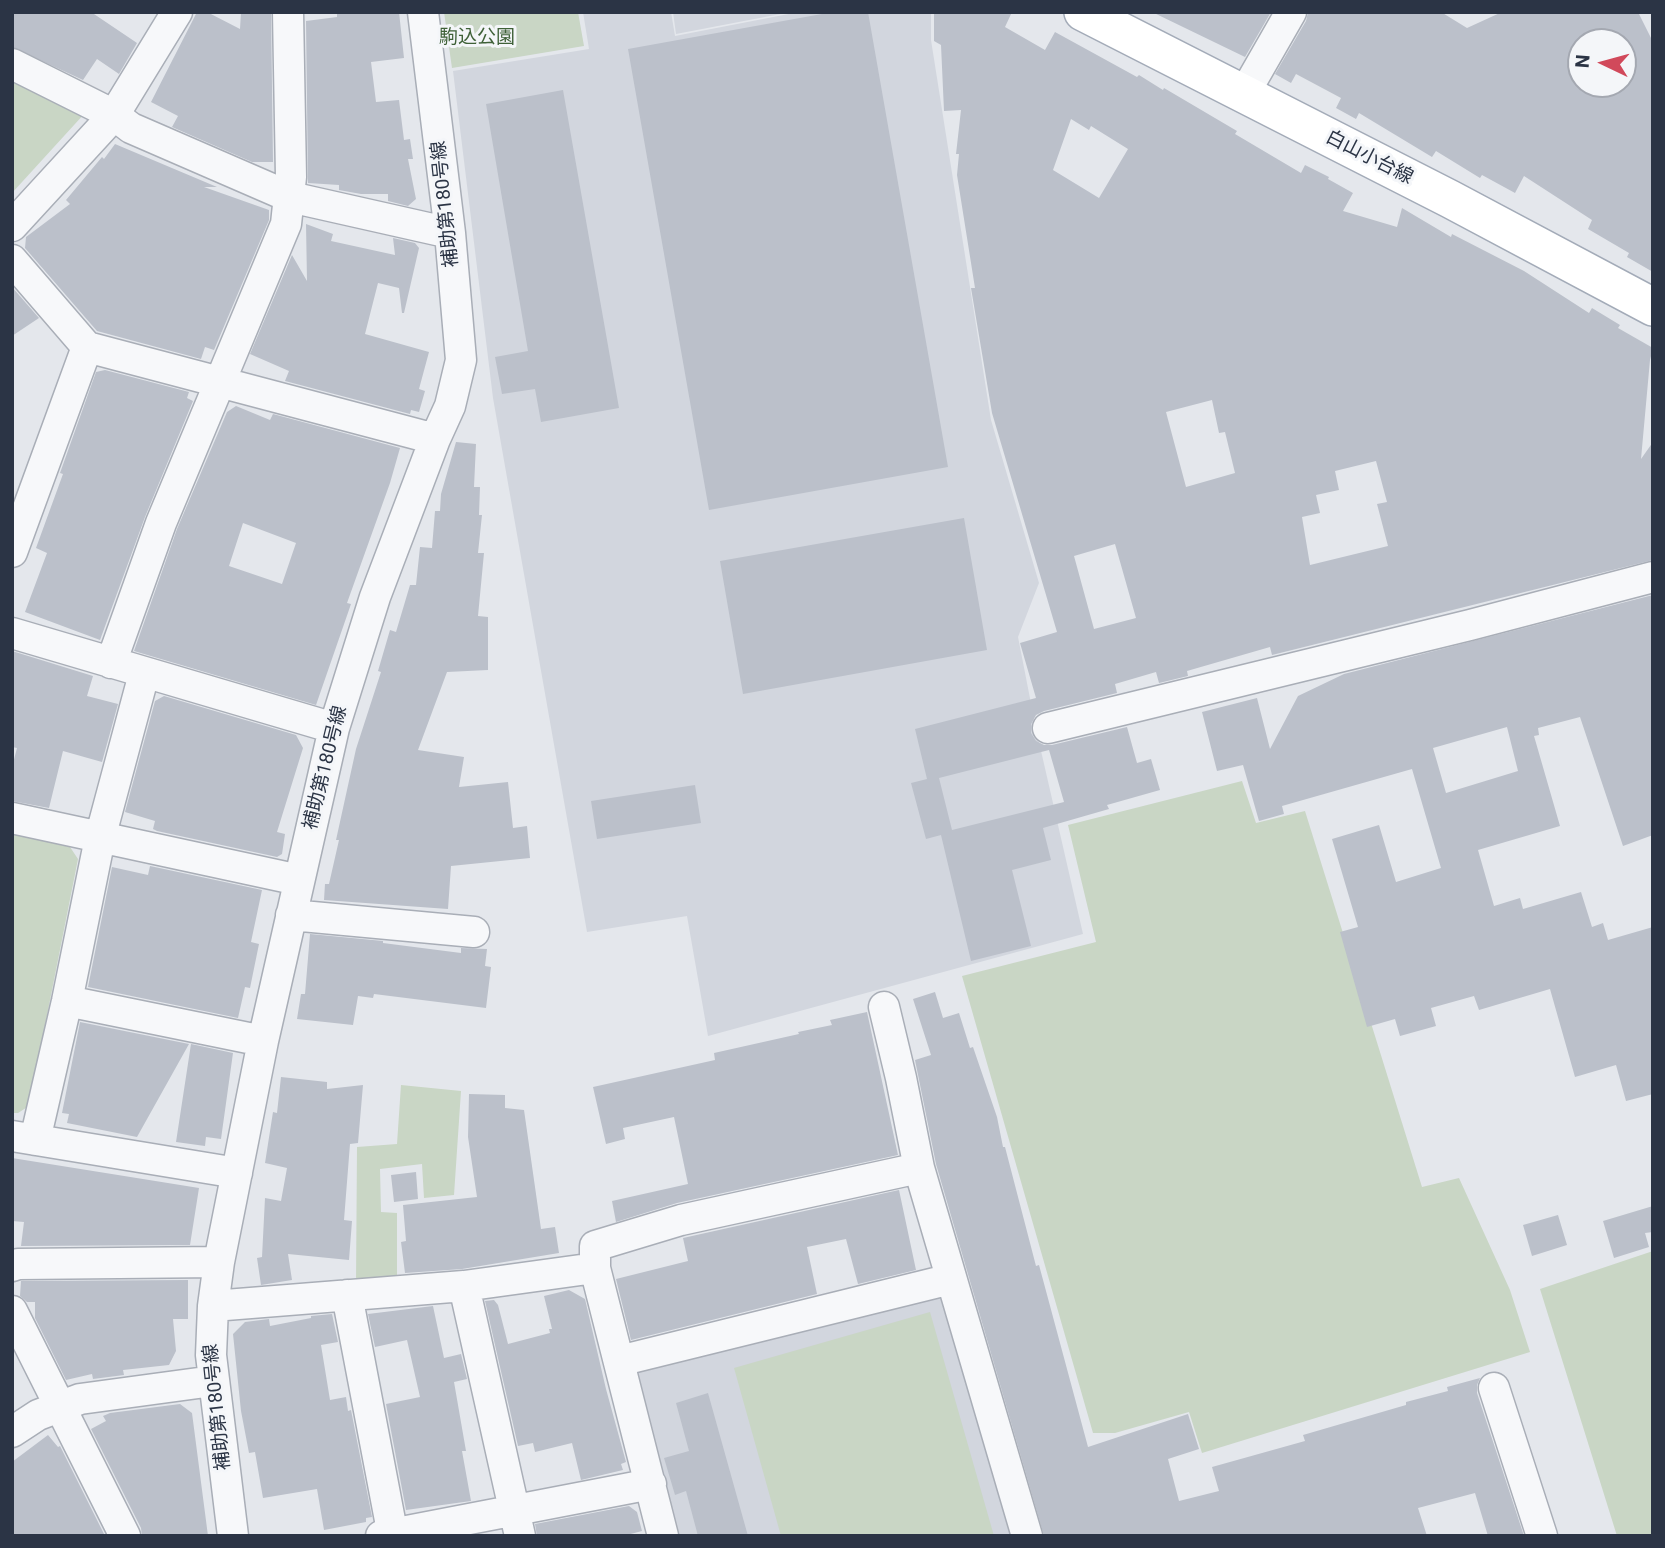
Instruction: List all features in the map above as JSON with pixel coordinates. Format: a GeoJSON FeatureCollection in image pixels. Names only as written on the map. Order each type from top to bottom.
{"type":"FeatureCollection","features":[{"type":"Feature","properties":{"kind":"main road","name":"白山小台線"},"geometry":{"type":"LineString","coordinates":[[1083,12],[1450,199],[1653,307]]}},
{"type":"Feature","properties":{"kind":"street"},"geometry":{"type":"LineString","coordinates":[[12,226],[114,116],[177,12]]}},
{"type":"Feature","properties":{"kind":"street"},"geometry":{"type":"LineString","coordinates":[[111,663],[161,523],[286,224],[290,197],[289,12]]}},
{"type":"Feature","properties":{"kind":"street","name":"補助第180号線"},"geometry":{"type":"LineString","coordinates":[[233,1536],[213,1381],[211,1340],[219,1262],[263,1041],[334,728],[375,597],[450,406],[461,360],[450,233],[423,12]]}},
{"type":"Feature","properties":{"kind":"street"},"geometry":{"type":"LineString","coordinates":[[1244,94],[1292,12]]}},
{"type":"Feature","properties":{"kind":"street"},"geometry":{"type":"LineString","coordinates":[[12,64],[114,116],[131,128],[290,197],[450,233]]}},
{"type":"Feature","properties":{"kind":"street"},"geometry":{"type":"LineString","coordinates":[[12,260],[87,348],[435,439]]}},
{"type":"Feature","properties":{"kind":"street"},"geometry":{"type":"LineString","coordinates":[[12,552],[87,348]]}},
{"type":"Feature","properties":{"kind":"street"},"geometry":{"type":"LineString","coordinates":[[1048,728],[1470,625],[1653,577]]}},
{"type":"Feature","properties":{"kind":"street"},"geometry":{"type":"LineString","coordinates":[[12,634],[334,728]]}},
{"type":"Feature","properties":{"kind":"street"},"geometry":{"type":"LineString","coordinates":[[144,674],[100,838],[67,1001],[24,1138],[237,1173]]}},
{"type":"Feature","properties":{"kind":"street"},"geometry":{"type":"LineString","coordinates":[[12,818],[299,880]]}},
{"type":"Feature","properties":{"kind":"street"},"geometry":{"type":"LineString","coordinates":[[292,915],[474,932]]}},
{"type":"Feature","properties":{"kind":"street"},"geometry":{"type":"LineString","coordinates":[[67,1001],[263,1041]]}},
{"type":"Feature","properties":{"kind":"street"},"geometry":{"type":"LineString","coordinates":[[884,1007],[919,1168],[1027,1536]]}},
{"type":"Feature","properties":{"kind":"street"},"geometry":{"type":"LineString","coordinates":[[663,1536],[595,1268],[595,1245],[681,1220],[919,1168]]}},
{"type":"Feature","properties":{"kind":"street"},"geometry":{"type":"LineString","coordinates":[[12,1266],[219,1262]]}},
{"type":"Feature","properties":{"kind":"street"},"geometry":{"type":"LineString","coordinates":[[213,1306],[464,1286],[595,1268]]}},
{"type":"Feature","properties":{"kind":"street"},"geometry":{"type":"LineString","coordinates":[[619,1361],[951,1279]]}},
{"type":"Feature","properties":{"kind":"street"},"geometry":{"type":"LineString","coordinates":[[464,1286],[517,1523]]}},
{"type":"Feature","properties":{"kind":"street"},"geometry":{"type":"LineString","coordinates":[[347,1295],[389,1535],[517,1523],[651,1484]]}},
{"type":"Feature","properties":{"kind":"street"},"geometry":{"type":"LineString","coordinates":[[12,1311],[125,1536]]}},
{"type":"Feature","properties":{"kind":"street"},"geometry":{"type":"LineString","coordinates":[[12,1432],[38,1415],[80,1399],[213,1381]]}},
{"type":"Feature","properties":{"kind":"street"},"geometry":{"type":"LineString","coordinates":[[1494,1388],[1542,1536]]}},
{"type":"Feature","properties":{"kind":"shaded area"},"geometry":{"type":"Polygon","coordinates":[[[583,12],[671,12],[675,36],[799,12],[931,12],[931,40],[991,420],[1039,583],[1018,637],[1083,934],[708,1036],[687,916],[587,932],[493,398],[453,71],[589,49],[583,12]]]}},
{"type":"Feature","properties":{"kind":"shaded area"},"geometry":{"type":"Polygon","coordinates":[[[673,12],[791,12],[676,34],[673,12]]]}},
{"type":"Feature","properties":{"kind":"shaded area"},"geometry":{"type":"Polygon","coordinates":[[[944,1290],[1017,1536],[674,1536],[629,1367],[944,1290]]]}},
{"type":"Feature","properties":{"kind":"green space","name":"駒込公園"},"geometry":{"type":"Polygon","coordinates":[[[444,12],[578,12],[584,46],[452,68],[444,12]]]}},
{"type":"Feature","properties":{"kind":"green space"},"geometry":{"type":"Polygon","coordinates":[[[12,74],[85,113],[12,193],[12,74]]]}},
{"type":"Feature","properties":{"kind":"green space"},"geometry":{"type":"Polygon","coordinates":[[[1242,781],[1256,823],[1305,811],[1422,1187],[1459,1178],[1510,1290],[1530,1352],[1202,1453],[1189,1412],[1115,1433],[1093,1433],[962,976],[1096,942],[1068,825],[1242,781]]]}},
{"type":"Feature","properties":{"kind":"green space"},"geometry":{"type":"Polygon","coordinates":[[[12,834],[70,847],[78,859],[29,1106],[18,1113],[12,1113],[12,834]]]}},
{"type":"Feature","properties":{"kind":"green space"},"geometry":{"type":"Polygon","coordinates":[[[401,1085],[461,1091],[454,1195],[424,1198],[422,1164],[380,1169],[381,1212],[397,1213],[397,1280],[356,1283],[357,1147],[397,1144],[401,1085]]]}},
{"type":"Feature","properties":{"kind":"green space"},"geometry":{"type":"Polygon","coordinates":[[[1653,1251],[1653,1536],[1617,1536],[1540,1289],[1653,1251]]]}},
{"type":"Feature","properties":{"kind":"green space"},"geometry":{"type":"Polygon","coordinates":[[[930,1312],[994,1536],[781,1536],[734,1368],[930,1312]]]}},
{"type":"Feature","properties":{"kind":"building"},"geometry":{"type":"Polygon","coordinates":[[[12,12],[91,12],[137,43],[119,74],[97,59],[83,80],[12,47],[12,12]]]}},
{"type":"Feature","properties":{"kind":"building"},"geometry":{"type":"Polygon","coordinates":[[[197,12],[207,12],[240,29],[241,12],[271,12],[273,162],[252,162],[172,127],[178,116],[151,102],[197,12]]]}},
{"type":"Feature","properties":{"kind":"building"},"geometry":{"type":"Polygon","coordinates":[[[337,12],[399,12],[404,58],[371,62],[376,102],[399,100],[404,140],[410,139],[413,159],[408,159],[416,199],[408,206],[388,201],[388,194],[361,194],[339,190],[339,185],[308,183],[306,21],[337,17],[337,12]]]}},
{"type":"Feature","properties":{"kind":"building"},"geometry":{"type":"Polygon","coordinates":[[[833,12],[868,12],[948,467],[709,510],[628,49],[833,12]]]}},
{"type":"Feature","properties":{"kind":"building"},"geometry":{"type":"Polygon","coordinates":[[[934,12],[1012,12],[1005,27],[1045,50],[1055,32],[1137,77],[1139,75],[1163,90],[1164,88],[1301,173],[1305,165],[1329,177],[1328,179],[1353,193],[1343,211],[1397,227],[1402,208],[1451,237],[1452,234],[1524,271],[1589,313],[1592,308],[1620,325],[1618,328],[1653,348],[1641,459],[1653,442],[1653,560],[1272,655],[1270,647],[1187,671],[1188,676],[1159,683],[1156,672],[1115,684],[1117,693],[1036,715],[1031,724],[1031,733],[1036,741],[1044,745],[1127,727],[1137,763],[1151,759],[1160,790],[1107,805],[1109,809],[1043,828],[1051,860],[1012,870],[1031,946],[971,961],[941,835],[926,839],[911,783],[927,779],[915,729],[1036,698],[1020,643],[1057,632],[992,413],[971,288],[975,288],[957,175],[959,154],[956,154],[961,110],[944,111],[941,45],[934,41],[934,12]],[[1071,119],[1053,170],[1099,198],[1128,149],[1091,126],[1089,130],[1071,119]],[[1212,400],[1166,412],[1186,487],[1235,473],[1225,432],[1219,433],[1212,400]],[[1376,461],[1335,471],[1339,490],[1316,495],[1320,513],[1302,517],[1310,565],[1388,546],[1377,504],[1387,502],[1376,461]],[[1115,544],[1074,556],[1094,629],[1136,618],[1115,544]],[[1049,750],[939,778],[952,830],[1064,802],[1049,750]]]}},
{"type":"Feature","properties":{"kind":"building"},"geometry":{"type":"Polygon","coordinates":[[[1152,12],[1271,12],[1245,57],[1152,12]]]}},
{"type":"Feature","properties":{"kind":"building"},"geometry":{"type":"Polygon","coordinates":[[[1308,12],[1441,12],[1467,28],[1502,12],[1638,12],[1653,42],[1653,272],[1627,257],[1629,253],[1588,229],[1592,220],[1524,176],[1515,193],[1482,175],[1480,178],[1436,151],[1432,157],[1359,113],[1356,119],[1336,108],[1341,98],[1296,74],[1291,83],[1275,74],[1306,21],[1308,12]]]}},
{"type":"Feature","properties":{"kind":"building"},"geometry":{"type":"Polygon","coordinates":[[[563,90],[619,408],[541,422],[535,389],[502,394],[495,357],[528,351],[486,104],[563,90]]]}},
{"type":"Feature","properties":{"kind":"building"},"geometry":{"type":"Polygon","coordinates":[[[115,144],[217,187],[204,187],[269,210],[269,220],[214,350],[205,347],[201,359],[97,331],[25,248],[26,237],[70,204],[66,200],[115,144]]]}},
{"type":"Feature","properties":{"kind":"building"},"geometry":{"type":"Polygon","coordinates":[[[306,224],[333,234],[331,241],[395,255],[393,238],[415,243],[419,248],[404,313],[399,288],[378,283],[365,334],[429,352],[419,389],[425,391],[419,412],[411,410],[410,414],[285,381],[289,371],[250,354],[292,255],[307,281],[306,224]]]}},
{"type":"Feature","properties":{"kind":"building"},"geometry":{"type":"Polygon","coordinates":[[[12,287],[39,318],[12,336],[12,287]]]}},
{"type":"Feature","properties":{"kind":"building"},"geometry":{"type":"Polygon","coordinates":[[[105,370],[189,392],[187,398],[193,401],[145,517],[100,640],[25,612],[47,553],[36,548],[63,474],[60,473],[96,372],[105,370]]]}},
{"type":"Feature","properties":{"kind":"building"},"geometry":{"type":"Polygon","coordinates":[[[236,406],[270,420],[273,414],[400,448],[347,603],[351,604],[316,705],[134,651],[177,529],[227,412],[236,406]],[[243,523],[229,566],[282,584],[296,543],[243,523]]]}},
{"type":"Feature","properties":{"kind":"building"},"geometry":{"type":"Polygon","coordinates":[[[456,442],[476,444],[474,487],[480,487],[479,515],[482,515],[478,553],[484,553],[478,616],[488,617],[488,670],[447,672],[418,750],[464,757],[459,787],[508,782],[513,828],[527,826],[530,858],[451,866],[448,909],[324,900],[325,884],[329,884],[356,749],[381,672],[378,671],[390,630],[396,632],[410,585],[416,585],[420,547],[432,548],[435,511],[440,511],[441,494],[456,442]]]}},
{"type":"Feature","properties":{"kind":"building"},"geometry":{"type":"Polygon","coordinates":[[[964,518],[987,650],[743,694],[720,561],[964,518]]]}},
{"type":"Feature","properties":{"kind":"building"},"geometry":{"type":"Polygon","coordinates":[[[1653,595],[1653,835],[1623,846],[1580,717],[1538,728],[1539,735],[1534,736],[1560,826],[1478,850],[1494,906],[1520,898],[1523,909],[1581,892],[1592,927],[1603,923],[1608,940],[1653,927],[1653,1094],[1626,1101],[1616,1065],[1575,1077],[1550,989],[1479,1010],[1474,996],[1431,1008],[1436,1026],[1400,1036],[1395,1019],[1367,1027],[1340,932],[1358,927],[1332,839],[1379,825],[1396,882],[1441,868],[1412,769],[1282,806],[1284,814],[1259,821],[1243,765],[1217,771],[1202,712],[1257,698],[1270,749],[1298,696],[1344,674],[1653,595]],[[1507,727],[1433,748],[1446,793],[1518,771],[1507,727]]]}},
{"type":"Feature","properties":{"kind":"building"},"geometry":{"type":"Polygon","coordinates":[[[12,651],[93,676],[87,696],[118,704],[102,762],[63,751],[49,808],[12,801],[12,767],[17,748],[12,747],[12,651]]]}},
{"type":"Feature","properties":{"kind":"building"},"geometry":{"type":"Polygon","coordinates":[[[164,696],[296,735],[303,748],[277,832],[285,834],[282,854],[277,857],[157,831],[153,829],[155,821],[125,812],[155,701],[164,696]]]}},
{"type":"Feature","properties":{"kind":"building"},"geometry":{"type":"Polygon","coordinates":[[[695,785],[701,823],[597,839],[591,801],[695,785]]]}},
{"type":"Feature","properties":{"kind":"building"},"geometry":{"type":"Polygon","coordinates":[[[150,866],[262,890],[251,942],[259,944],[250,988],[245,987],[238,1018],[88,987],[112,867],[148,875],[150,866]]]}},
{"type":"Feature","properties":{"kind":"building"},"geometry":{"type":"Polygon","coordinates":[[[310,934],[383,941],[461,953],[461,948],[487,949],[485,966],[491,967],[486,1008],[374,994],[373,998],[358,996],[353,1025],[297,1019],[301,994],[305,994],[310,934]]]}},
{"type":"Feature","properties":{"kind":"building"},"geometry":{"type":"Polygon","coordinates":[[[935,992],[943,1018],[959,1013],[997,1117],[1003,1147],[1036,1266],[1039,1265],[1088,1447],[1188,1414],[1199,1449],[1168,1459],[1179,1501],[1219,1491],[1212,1467],[1305,1441],[1303,1435],[1406,1405],[1406,1402],[1448,1391],[1447,1387],[1480,1378],[1477,1393],[1524,1536],[1488,1536],[1475,1493],[1418,1508],[1427,1536],[1044,1536],[936,1164],[915,1060],[931,1055],[913,999],[935,992]]]}},
{"type":"Feature","properties":{"kind":"building"},"geometry":{"type":"Polygon","coordinates":[[[867,1012],[898,1155],[677,1203],[616,1222],[612,1201],[688,1184],[674,1117],[623,1128],[625,1139],[606,1144],[593,1087],[715,1060],[714,1053],[799,1034],[798,1032],[832,1025],[830,1020],[867,1012]]]}},
{"type":"Feature","properties":{"kind":"building"},"geometry":{"type":"Polygon","coordinates":[[[80,1022],[189,1044],[137,1137],[67,1123],[69,1114],[62,1113],[80,1022]]]}},
{"type":"Feature","properties":{"kind":"building"},"geometry":{"type":"Polygon","coordinates":[[[191,1044],[233,1053],[221,1139],[206,1137],[205,1146],[176,1142],[191,1044]]]}},
{"type":"Feature","properties":{"kind":"building"},"geometry":{"type":"Polygon","coordinates":[[[281,1077],[327,1082],[327,1089],[363,1085],[358,1143],[350,1144],[344,1220],[352,1221],[349,1260],[288,1254],[292,1280],[261,1285],[257,1258],[262,1257],[265,1198],[281,1201],[287,1168],[265,1163],[273,1112],[277,1113],[281,1077]]]}},
{"type":"Feature","properties":{"kind":"building"},"geometry":{"type":"Polygon","coordinates":[[[469,1094],[505,1095],[505,1108],[524,1110],[541,1229],[555,1227],[559,1253],[462,1269],[405,1273],[401,1242],[406,1241],[403,1205],[477,1197],[468,1137],[469,1094]]]}},
{"type":"Feature","properties":{"kind":"building"},"geometry":{"type":"Polygon","coordinates":[[[12,1158],[199,1188],[190,1245],[21,1246],[24,1222],[12,1221],[12,1158]]]}},
{"type":"Feature","properties":{"kind":"building"},"geometry":{"type":"Polygon","coordinates":[[[416,1172],[418,1199],[394,1202],[391,1175],[416,1172]]]}},
{"type":"Feature","properties":{"kind":"building"},"geometry":{"type":"Polygon","coordinates":[[[899,1190],[916,1270],[858,1284],[846,1239],[807,1247],[817,1294],[631,1340],[616,1279],[688,1261],[683,1238],[899,1190]]]}},
{"type":"Feature","properties":{"kind":"building"},"geometry":{"type":"Polygon","coordinates":[[[1653,1206],[1653,1232],[1645,1233],[1649,1247],[1614,1258],[1603,1221],[1653,1206]]]}},
{"type":"Feature","properties":{"kind":"building"},"geometry":{"type":"Polygon","coordinates":[[[1558,1215],[1567,1245],[1532,1256],[1523,1225],[1558,1215]]]}},
{"type":"Feature","properties":{"kind":"building"},"geometry":{"type":"Polygon","coordinates":[[[188,1280],[188,1319],[173,1319],[176,1351],[169,1365],[123,1370],[124,1375],[93,1379],[92,1374],[66,1380],[35,1318],[35,1302],[27,1302],[20,1296],[21,1281],[188,1280]]]}},
{"type":"Feature","properties":{"kind":"building"},"geometry":{"type":"Polygon","coordinates":[[[569,1290],[585,1299],[626,1462],[621,1464],[623,1470],[581,1480],[572,1443],[535,1452],[533,1443],[518,1446],[485,1301],[494,1300],[498,1305],[508,1344],[550,1333],[549,1329],[552,1329],[544,1296],[569,1290]]]}},
{"type":"Feature","properties":{"kind":"building"},"geometry":{"type":"Polygon","coordinates":[[[433,1306],[444,1358],[461,1354],[467,1379],[454,1382],[466,1451],[462,1451],[471,1501],[406,1510],[386,1404],[420,1397],[407,1340],[375,1347],[368,1314],[433,1306]]]}},
{"type":"Feature","properties":{"kind":"building"},"geometry":{"type":"Polygon","coordinates":[[[332,1314],[338,1342],[321,1345],[330,1400],[346,1397],[348,1411],[351,1410],[372,1517],[366,1518],[366,1522],[324,1530],[317,1489],[263,1498],[255,1452],[249,1453],[241,1411],[233,1334],[245,1322],[269,1319],[270,1326],[332,1314]]]}},
{"type":"Feature","properties":{"kind":"building"},"geometry":{"type":"Polygon","coordinates":[[[708,1393],[748,1536],[698,1536],[686,1491],[675,1495],[664,1458],[689,1451],[676,1403],[708,1393]]]}},
{"type":"Feature","properties":{"kind":"building"},"geometry":{"type":"Polygon","coordinates":[[[180,1404],[192,1413],[208,1536],[142,1536],[141,1528],[91,1429],[106,1421],[103,1416],[110,1413],[180,1404]]]}},
{"type":"Feature","properties":{"kind":"building"},"geometry":{"type":"Polygon","coordinates":[[[48,1435],[60,1446],[105,1536],[12,1536],[12,1462],[48,1435]]]}},
{"type":"Feature","properties":{"kind":"building"},"geometry":{"type":"Polygon","coordinates":[[[629,1506],[637,1512],[642,1531],[623,1536],[537,1536],[535,1524],[629,1506]]]}}]}
